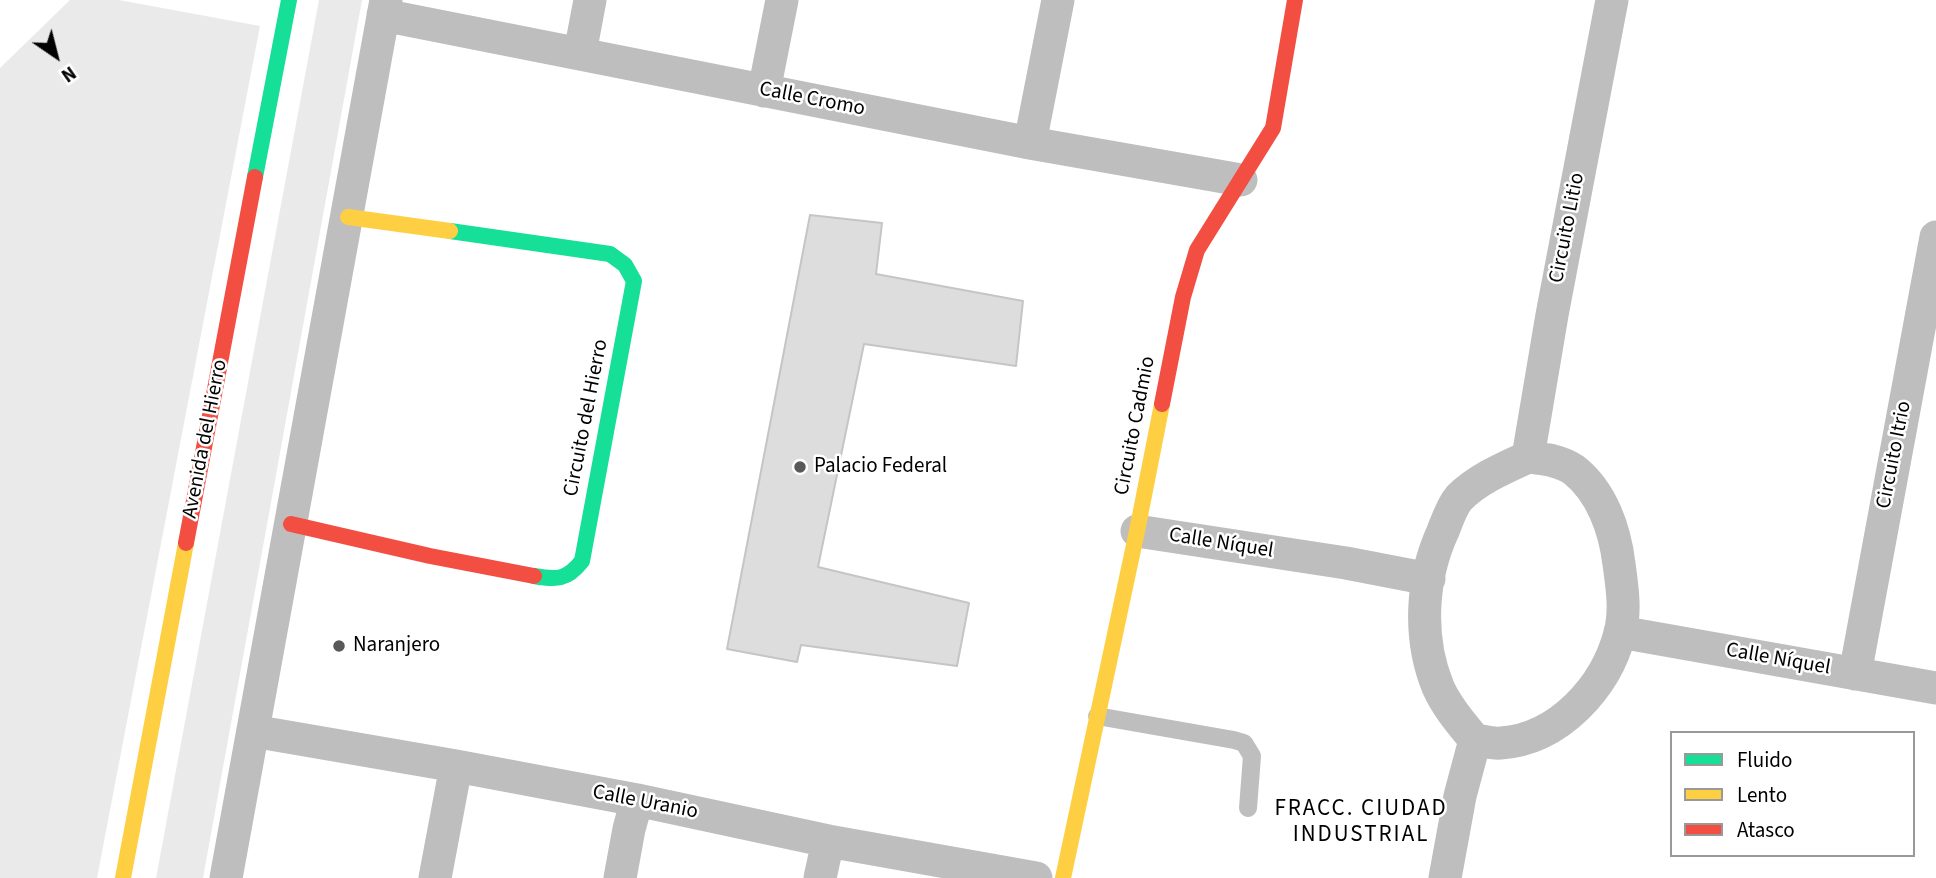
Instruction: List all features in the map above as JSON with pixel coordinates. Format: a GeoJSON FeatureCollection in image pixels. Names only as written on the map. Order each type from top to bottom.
{"type":"FeatureCollection","features":[{"type":"Feature","properties":{"kind":"street","name":"Avenida del Hierro"},"geometry":{"type":"LineString","coordinates":[[122,878],[289,0]]}},
{"type":"Feature","properties":{"kind":"street"},"geometry":{"type":"LineString","coordinates":[[580,53],[590,0]]}},
{"type":"Feature","properties":{"kind":"street"},"geometry":{"type":"LineString","coordinates":[[764,90],[782,0]]}},
{"type":"Feature","properties":{"kind":"street"},"geometry":{"type":"LineString","coordinates":[[1030,143],[1058,0]]}},
{"type":"Feature","properties":{"kind":"street","name":"Circuito Cadmio"},"geometry":{"type":"LineString","coordinates":[[1063,878],[1137,531],[1183,297],[1197,250],[1273,128],[1295,0]]}},
{"type":"Feature","properties":{"kind":"street","name":"Circuito Litio"},"geometry":{"type":"LineString","coordinates":[[1528,457],[1612,0]]}},
{"type":"Feature","properties":{"kind":"street"},"geometry":{"type":"LineString","coordinates":[[226,878],[385,7]]}},
{"type":"Feature","properties":{"kind":"street","name":"Calle Cromo"},"geometry":{"type":"LineString","coordinates":[[385,7],[580,53],[1030,143],[1241,180]]}},
{"type":"Feature","properties":{"kind":"street","name":"Circuito del Hierro"},"geometry":{"type":"LineString","coordinates":[[291,524],[430,556],[551,579],[565,578],[575,571],[582,561],[622,348],[634,281],[622,260],[610,254],[348,217]]}},
{"type":"Feature","properties":{"kind":"street","name":"Circuito Itrio"},"geometry":{"type":"LineString","coordinates":[[1855,674],[1936,237]]}},
{"type":"Feature","properties":{"kind":"street"},"geometry":{"type":"LineString","coordinates":[[1528,457],[1555,461],[1572,468],[1587,482],[1604,507],[1617,543],[1623,594],[1620,632],[1609,662],[1592,692],[1560,722],[1528,737],[1500,744],[1475,740],[1454,714],[1438,687],[1427,646],[1424,608],[1437,545],[1458,499],[1490,475],[1528,457]]}},
{"type":"Feature","properties":{"kind":"street","name":"Calle Níquel"},"geometry":{"type":"LineString","coordinates":[[1137,531],[1346,563],[1429,579]]}},
{"type":"Feature","properties":{"kind":"street","name":"Calle Níquel"},"geometry":{"type":"LineString","coordinates":[[1620,632],[1936,688]]}},
{"type":"Feature","properties":{"kind":"street","name":"Calle Uranio"},"geometry":{"type":"LineString","coordinates":[[253,731],[637,800],[828,841],[1030,877]]}},
{"type":"Feature","properties":{"kind":"street"},"geometry":{"type":"LineString","coordinates":[[1445,878],[1460,796],[1475,740]]}},
{"type":"Feature","properties":{"kind":"street"},"geometry":{"type":"LineString","coordinates":[[435,878],[456,766]]}},
{"type":"Feature","properties":{"kind":"street"},"geometry":{"type":"LineString","coordinates":[[620,878],[637,800]]}},
{"type":"Feature","properties":{"kind":"street"},"geometry":{"type":"LineString","coordinates":[[820,878],[828,841]]}},
{"type":"Feature","properties":{"kind":"lane"},"geometry":{"type":"LineString","coordinates":[[1097,716],[1244,743],[1252,756],[1248,808]]}},
{"type":"Feature","properties":{"kind":"shaded area"},"geometry":{"type":"Polygon","coordinates":[[[70,0],[119,0],[260,26],[97,878],[0,878],[0,68],[70,0]]]}},
{"type":"Feature","properties":{"kind":"shaded area"},"geometry":{"type":"Polygon","coordinates":[[[319,0],[362,0],[203,878],[156,878],[319,0]]]}},
{"type":"Feature","properties":{"kind":"building","name":"Palacio Federal"},"geometry":{"type":"Polygon","coordinates":[[[810,215],[882,223],[876,274],[1023,301],[1016,366],[864,344],[818,567],[969,603],[957,666],[801,645],[797,662],[727,649],[810,215]]]}},
{"type":"Feature","properties":{"kind":"traffic: fast"},"geometry":{"type":"LineString","coordinates":[[255,177],[289,0]]}},
{"type":"Feature","properties":{"kind":"traffic: fast"},"geometry":{"type":"LineString","coordinates":[[450,231],[610,254],[625,265],[634,281],[582,561],[561,577],[534,576]]}},
{"type":"Feature","properties":{"kind":"traffic: slow"},"geometry":{"type":"LineString","coordinates":[[348,217],[450,231]]}},
{"type":"Feature","properties":{"kind":"traffic: slow"},"geometry":{"type":"LineString","coordinates":[[1063,878],[1162,404]]}},
{"type":"Feature","properties":{"kind":"traffic: slow"},"geometry":{"type":"LineString","coordinates":[[123,878],[186,543]]}},
{"type":"Feature","properties":{"kind":"traffic: jam"},"geometry":{"type":"LineString","coordinates":[[1162,404],[1183,297],[1197,250],[1273,128],[1295,0]]}},
{"type":"Feature","properties":{"kind":"traffic: jam"},"geometry":{"type":"LineString","coordinates":[[186,543],[255,177]]}},
{"type":"Feature","properties":{"kind":"traffic: jam"},"geometry":{"type":"LineString","coordinates":[[291,524],[430,556],[534,576]]}},
{"type":"Feature","properties":{"kind":"place","name":"Palacio Federal"},"geometry":{"type":"Point","coordinates":[800,467]}},
{"type":"Feature","properties":{"kind":"place","name":"Naranjero"},"geometry":{"type":"Point","coordinates":[339,646]}},
{"type":"Feature","properties":{"kind":"district","name":"FRACC. CIUDAD INDUSTRIAL"},"geometry":{"type":"Point","coordinates":[1361,823]}}]}
